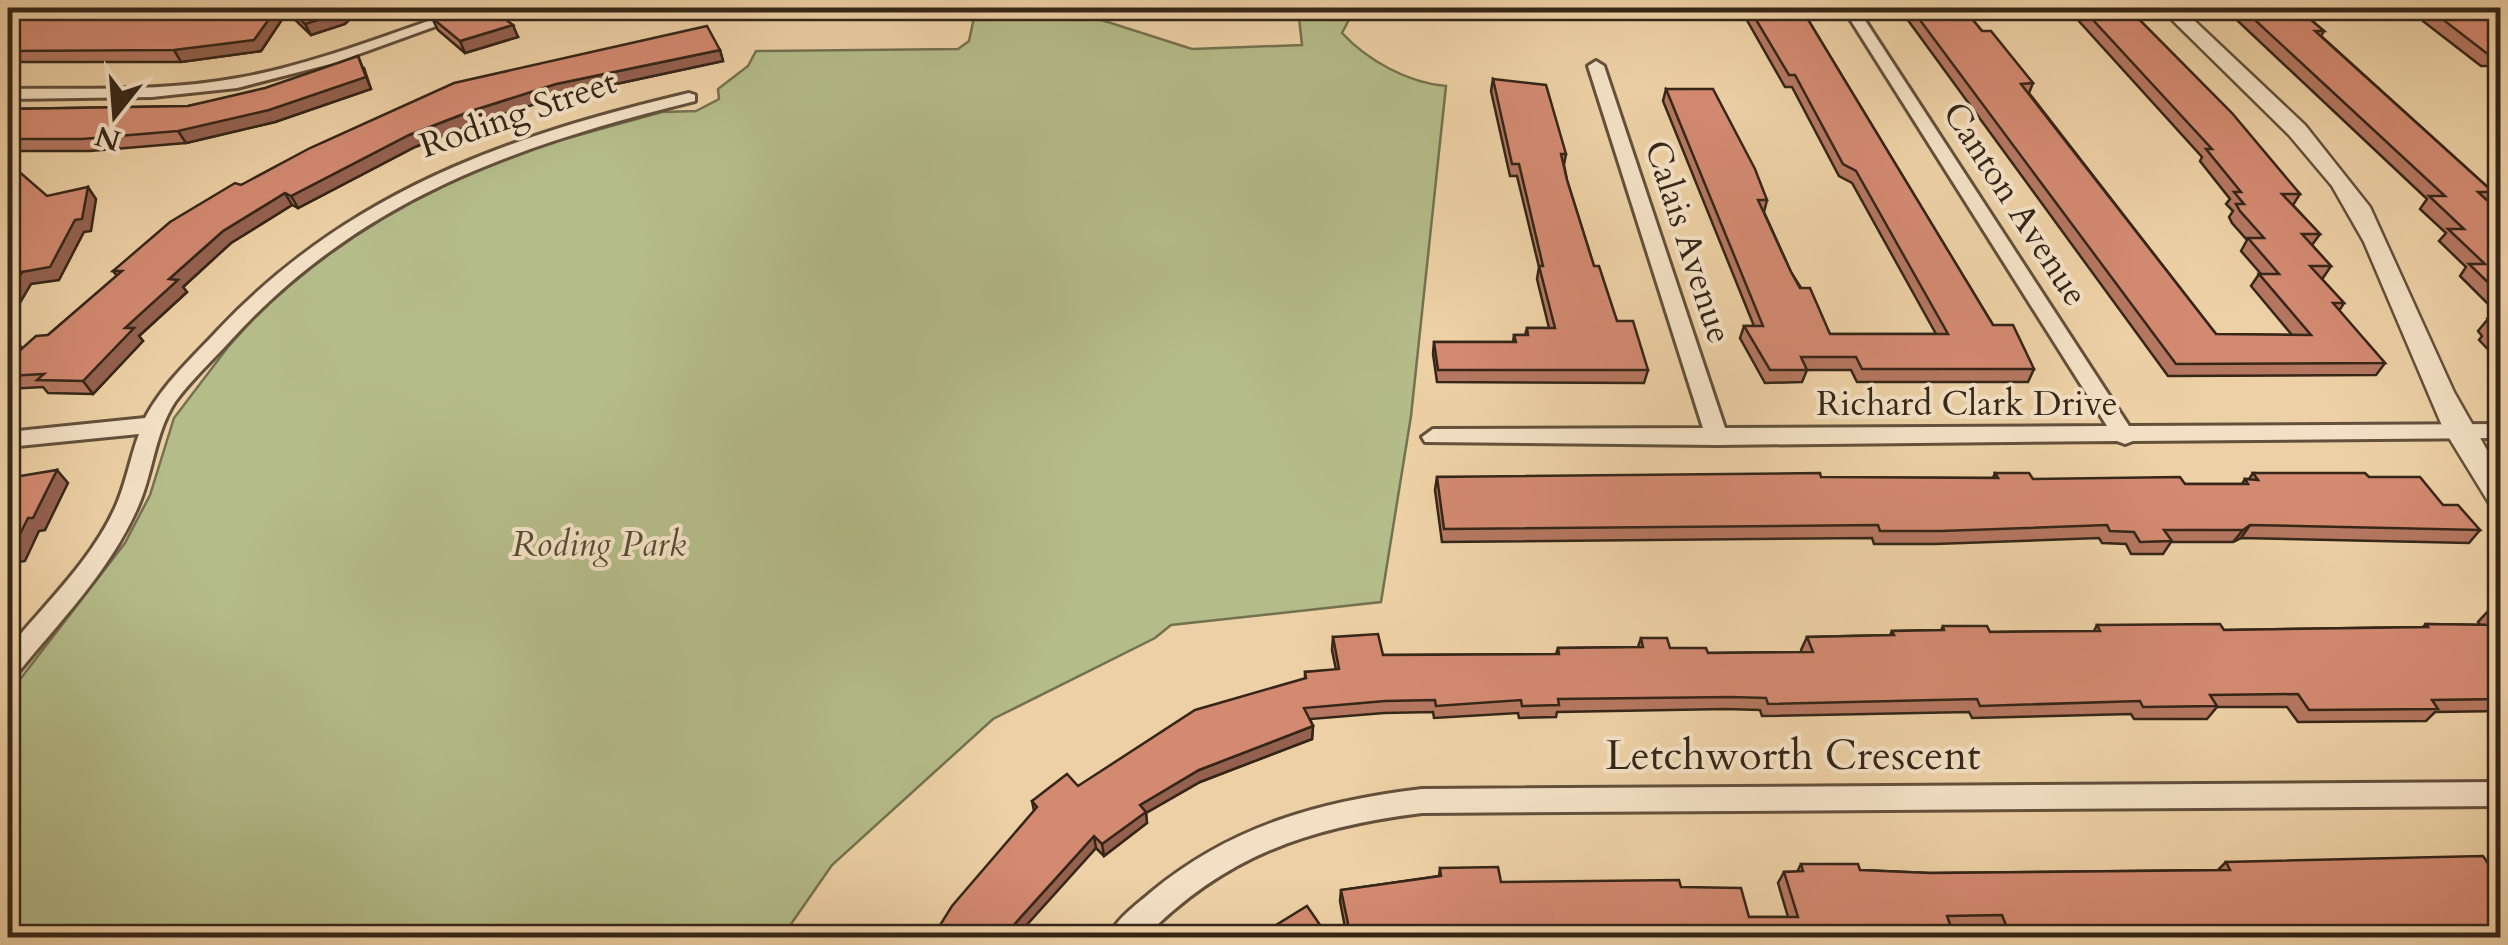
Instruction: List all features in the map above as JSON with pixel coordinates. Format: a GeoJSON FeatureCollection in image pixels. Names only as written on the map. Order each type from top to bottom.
{"type":"FeatureCollection","features":[{"type":"Feature","properties":{"kind":"street"},"geometry":{"type":"LineString","coordinates":[[8,94],[156,92],[233,84],[298,68],[479,8]]}},
{"type":"Feature","properties":{"kind":"street","name":"Canton Avenue"},"geometry":{"type":"LineString","coordinates":[[1850,8],[2125,436]]}},
{"type":"Feature","properties":{"kind":"street"},"geometry":{"type":"LineString","coordinates":[[2170,8],[2330,168],[2356,204],[2462,431],[2500,494]]}},
{"type":"Feature","properties":{"kind":"street","name":"Calais Avenue"},"geometry":{"type":"LineString","coordinates":[[1596,66],[1717,437]]}},
{"type":"Feature","properties":{"kind":"street","name":"Roding Street"},"geometry":{"type":"LineString","coordinates":[[8,667],[125,513],[151,425],[166,399],[259,295],[314,248],[374,208],[452,168],[504,149],[689,98]]}},
{"type":"Feature","properties":{"kind":"street"},"geometry":{"type":"LineString","coordinates":[[8,439],[151,425]]}},
{"type":"Feature","properties":{"kind":"street","name":"Richard Clark Drive"},"geometry":{"type":"LineString","coordinates":[[1433,438],[2500,431]]}},
{"type":"Feature","properties":{"kind":"street","name":"Letchworth Crescent"},"geometry":{"type":"LineString","coordinates":[[1123,938],[1173,895],[1231,856],[1264,840],[1329,815],[1422,801],[2500,794]]}},
{"type":"Feature","properties":{"kind":"green space","name":"Roding Park"},"geometry":{"type":"Polygon","coordinates":[[[976,8],[1064,8],[1192,49],[1302,45],[1298,8],[1355,8],[1342,33],[1352,43],[1403,75],[1446,86],[1411,416],[1381,602],[1171,625],[1155,638],[993,719],[832,865],[782,937],[8,937],[8,695],[125,543],[150,495],[174,418],[228,347],[274,296],[315,260],[407,201],[521,151],[662,112],[696,111],[719,99],[718,89],[748,66],[756,51],[958,49],[969,41],[976,8]]]}},
{"type":"Feature","properties":{"kind":"building"},"geometry":{"type":"Polygon","coordinates":[[[8,8],[277,8],[254,40],[174,50],[8,51],[8,8]]]}},
{"type":"Feature","properties":{"kind":"building"},"geometry":{"type":"Polygon","coordinates":[[[288,8],[345,8],[305,24],[288,8]]]}},
{"type":"Feature","properties":{"kind":"building"},"geometry":{"type":"Polygon","coordinates":[[[463,8],[490,8],[513,25],[460,41],[432,18],[463,8]]]}},
{"type":"Feature","properties":{"kind":"building"},"geometry":{"type":"Polygon","coordinates":[[[1749,8],[1801,8],[1993,325],[2013,325],[2034,369],[1862,369],[1856,357],[1801,357],[1807,370],[1770,370],[1744,326],[1763,326],[1666,89],[1713,89],[1755,169],[1767,200],[1758,200],[1791,272],[1800,288],[1810,288],[1830,334],[1948,334],[1856,171],[1843,164],[1795,75],[1789,75],[1749,8]]]}},
{"type":"Feature","properties":{"kind":"building"},"geometry":{"type":"Polygon","coordinates":[[[1911,8],[1963,8],[1982,31],[1991,31],[2033,83],[2021,84],[2216,334],[2311,335],[2259,274],[2279,274],[2248,238],[2264,238],[2240,211],[2236,204],[2244,204],[2234,192],[2241,192],[2206,149],[2212,149],[2082,8],[2128,8],[2232,113],[2300,194],[2282,194],[2320,234],[2302,234],[2331,266],[2310,266],[2344,303],[2333,303],[2385,363],[2176,364],[1911,8]]]}},
{"type":"Feature","properties":{"kind":"building"},"geometry":{"type":"Polygon","coordinates":[[[2242,8],[2297,8],[2324,31],[2315,31],[2493,192],[2478,192],[2500,212],[2500,216],[2491,216],[2500,225],[2500,294],[2469,264],[2485,264],[2448,229],[2464,229],[2429,196],[2445,196],[2242,8]]]}},
{"type":"Feature","properties":{"kind":"building"},"geometry":{"type":"Polygon","coordinates":[[[2428,8],[2474,8],[2500,28],[2500,58],[2489,55],[2428,8]]]}},
{"type":"Feature","properties":{"kind":"building"},"geometry":{"type":"Polygon","coordinates":[[[707,26],[720,50],[556,84],[471,111],[409,135],[291,196],[285,193],[223,231],[169,279],[178,280],[125,328],[134,328],[83,381],[37,380],[44,374],[8,376],[8,361],[36,336],[48,335],[122,271],[113,271],[170,222],[235,183],[241,185],[310,148],[454,83],[707,26]]]}},
{"type":"Feature","properties":{"kind":"building"},"geometry":{"type":"Polygon","coordinates":[[[358,56],[366,77],[269,110],[178,131],[82,139],[8,139],[8,109],[188,106],[265,88],[358,56]]]}},
{"type":"Feature","properties":{"kind":"building"},"geometry":{"type":"Polygon","coordinates":[[[1493,79],[1546,85],[1566,154],[1561,154],[1567,180],[1594,266],[1599,266],[1617,321],[1633,321],[1648,370],[1438,370],[1434,342],[1516,342],[1514,335],[1528,335],[1527,328],[1555,328],[1519,164],[1512,164],[1493,79]]]}},
{"type":"Feature","properties":{"kind":"building"},"geometry":{"type":"Polygon","coordinates":[[[8,162],[47,196],[88,187],[82,219],[75,220],[50,267],[22,272],[8,294],[11,218],[8,162]]]}},
{"type":"Feature","properties":{"kind":"building"},"geometry":{"type":"Polygon","coordinates":[[[2488,319],[2500,319],[2500,339],[2489,327],[2496,327],[2488,319]]]}},
{"type":"Feature","properties":{"kind":"building"},"geometry":{"type":"Polygon","coordinates":[[[57,470],[33,518],[28,518],[13,548],[8,549],[8,478],[57,470]]]}},
{"type":"Feature","properties":{"kind":"building"},"geometry":{"type":"Polygon","coordinates":[[[1820,473],[1821,477],[1998,478],[1995,473],[2029,473],[2033,479],[2180,477],[2185,484],[2248,484],[2245,479],[2258,480],[2253,473],[2420,477],[2443,505],[2458,505],[2480,530],[2250,525],[2243,530],[2164,530],[2172,541],[2140,542],[2134,532],[2110,531],[2107,525],[1941,531],[1880,531],[1878,525],[1444,529],[1437,477],[1820,473]]]}},
{"type":"Feature","properties":{"kind":"building"},"geometry":{"type":"Polygon","coordinates":[[[2490,609],[2500,609],[2500,622],[2490,609]]]}},
{"type":"Feature","properties":{"kind":"building"},"geometry":{"type":"Polygon","coordinates":[[[2220,624],[2224,630],[2500,625],[2500,699],[2432,700],[2438,709],[2309,710],[2298,694],[2210,695],[2217,706],[2143,707],[2140,701],[1980,706],[1977,699],[1768,704],[1766,698],[1731,697],[1558,699],[1559,705],[1522,706],[1521,700],[1436,706],[1435,700],[1385,701],[1304,708],[1313,726],[1199,770],[1140,805],[1146,812],[1102,844],[1094,836],[1002,938],[932,938],[952,906],[1037,807],[1032,801],[1067,774],[1078,786],[1195,710],[1306,678],[1305,672],[1339,669],[1333,637],[1378,634],[1383,655],[1559,654],[1558,648],[1643,647],[1641,638],[1667,638],[1670,648],[1706,648],[1708,653],[1813,652],[1807,637],[1894,635],[1892,631],[1944,630],[1943,626],[1987,626],[1990,632],[2100,631],[2097,625],[2220,624]]]}},
{"type":"Feature","properties":{"kind":"building"},"geometry":{"type":"Polygon","coordinates":[[[2483,856],[2500,875],[2500,938],[2011,938],[2002,915],[1947,916],[1955,938],[1351,938],[1341,890],[1441,876],[1440,868],[1498,867],[1501,882],[1679,880],[1681,887],[1741,888],[1749,917],[1798,917],[1784,872],[1803,871],[1801,864],[1858,864],[1860,870],[1930,873],[2230,870],[2226,862],[2483,856]]]}},
{"type":"Feature","properties":{"kind":"building"},"geometry":{"type":"Polygon","coordinates":[[[1307,906],[1329,938],[1255,938],[1307,906]]]}}]}
